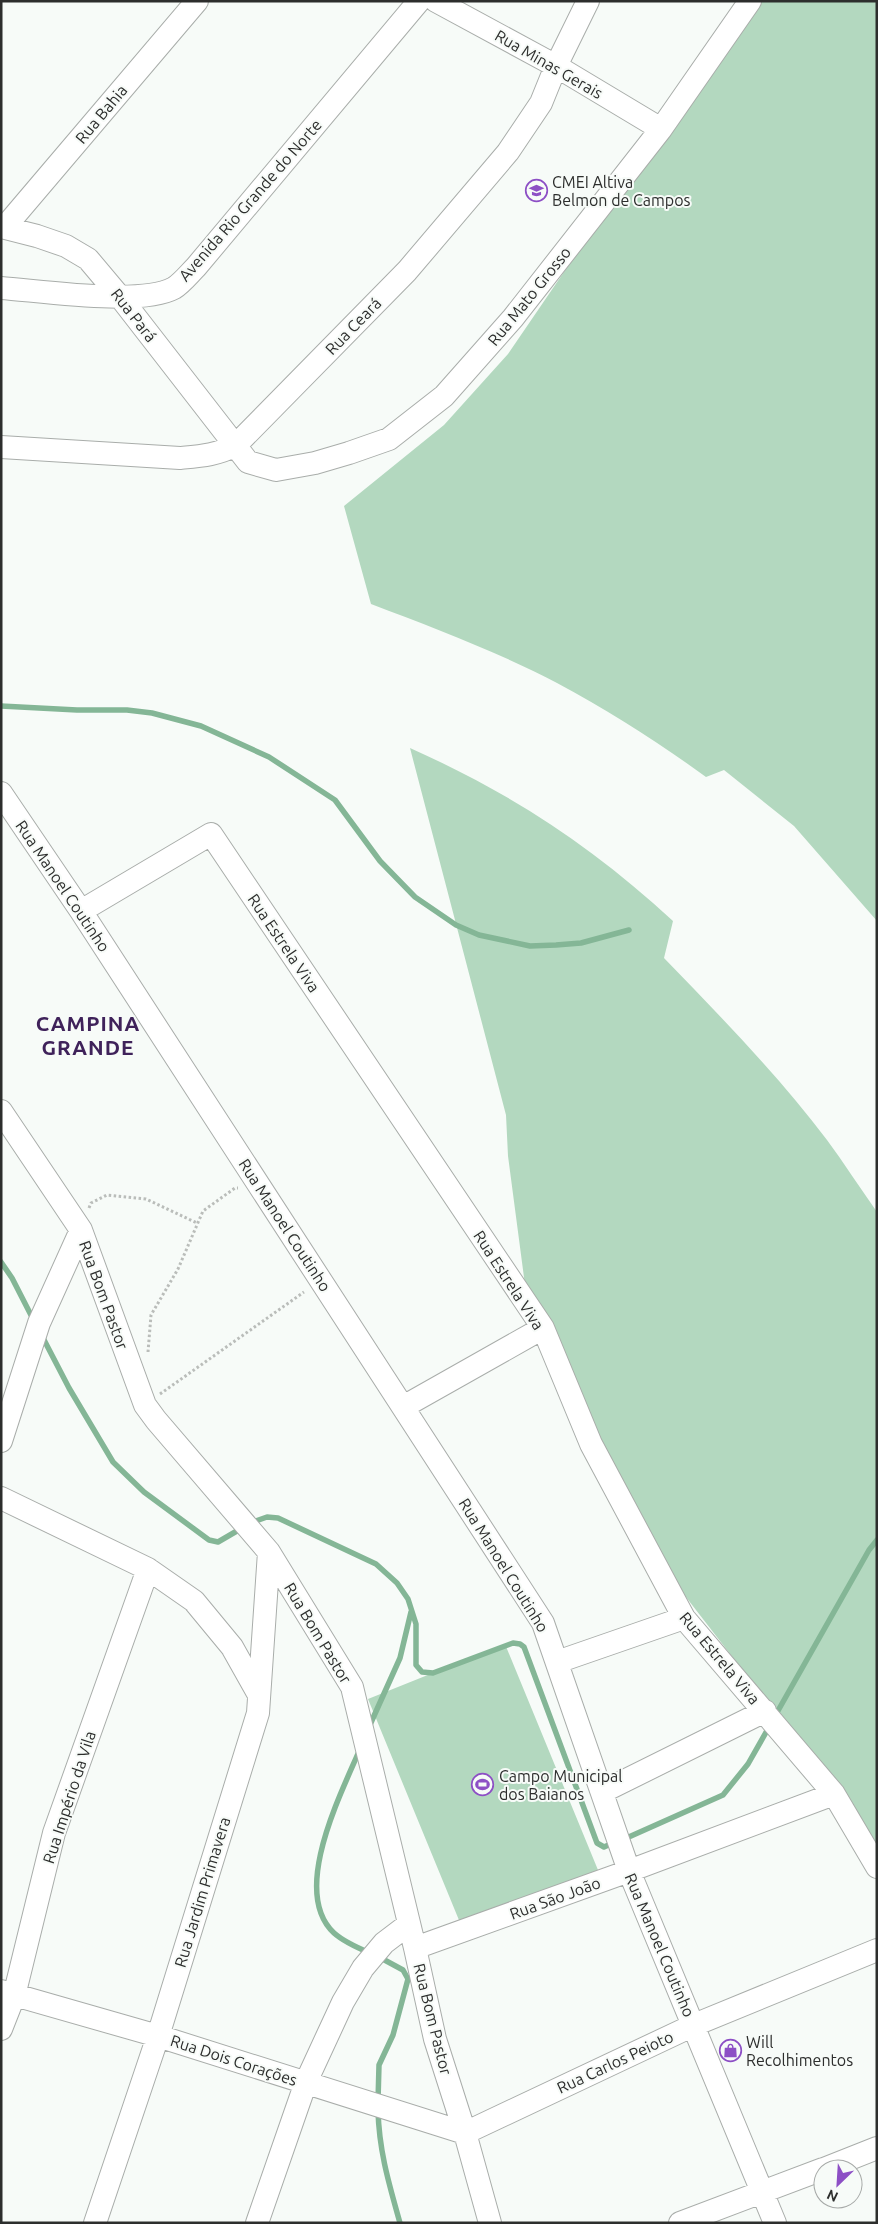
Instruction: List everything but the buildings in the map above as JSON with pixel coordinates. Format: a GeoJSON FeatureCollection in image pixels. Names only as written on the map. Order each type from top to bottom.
{"type":"FeatureCollection","features":[{"type":"Feature","properties":{"kind":"street","name":"Rua Bahia"},"geometry":{"type":"LineString","coordinates":[[3,227],[198,1]]}},
{"type":"Feature","properties":{"kind":"street","name":"Avenida Rio Grande do Norte"},"geometry":{"type":"LineString","coordinates":[[1,288],[120,297],[153,295],[175,288],[196,267],[419,1]]}},
{"type":"Feature","properties":{"kind":"street","name":"Rua Minas Gerais"},"geometry":{"type":"LineString","coordinates":[[436,1],[556,66],[661,129]]}},
{"type":"Feature","properties":{"kind":"street","name":"Rua Ceará"},"geometry":{"type":"LineString","coordinates":[[1,447],[180,458],[221,453],[236,446],[406,271],[508,152],[541,103],[556,66],[588,1]]}},
{"type":"Feature","properties":{"kind":"street","name":"Rua Mato Grosso"},"geometry":{"type":"LineString","coordinates":[[236,446],[248,462],[276,470],[315,463],[389,439],[444,396],[513,318],[661,129],[750,1]]}},
{"type":"Feature","properties":{"kind":"street","name":"Rua Pará"},"geometry":{"type":"LineString","coordinates":[[3,227],[37,236],[74,250],[88,259],[120,297],[236,446]]}},
{"type":"Feature","properties":{"kind":"street","name":"Rua Manoel Coutinho"},"geometry":{"type":"LineString","coordinates":[[1,793],[81,911],[543,1623],[629,1871],[775,2223]]}},
{"type":"Feature","properties":{"kind":"street","name":"Rua Estrela Viva"},"geometry":{"type":"LineString","coordinates":[[81,911],[211,834],[543,1328],[591,1444],[684,1618],[765,1711],[602,1792]]}},
{"type":"Feature","properties":{"kind":"street","name":"Rua Bom Pastor"},"geometry":{"type":"LineString","coordinates":[[1,1111],[81,1230],[145,1405],[269,1552],[352,1687],[410,1924],[435,2039],[465,2133],[490,2223]]}},
{"type":"Feature","properties":{"kind":"street"},"geometry":{"type":"LineString","coordinates":[[1,1441],[39,1323],[81,1230]]}},
{"type":"Feature","properties":{"kind":"street"},"geometry":{"type":"LineString","coordinates":[[403,1407],[543,1328]]}},
{"type":"Feature","properties":{"kind":"street"},"geometry":{"type":"LineString","coordinates":[[1,1498],[148,1569],[194,1600],[232,1647],[259,1695]]}},
{"type":"Feature","properties":{"kind":"street","name":"Rua Jardim Primavera"},"geometry":{"type":"LineString","coordinates":[[95,2223],[158,2036],[258,1713],[269,1552]]}},
{"type":"Feature","properties":{"kind":"street","name":"Rua Império da Vila"},"geometry":{"type":"LineString","coordinates":[[1,2029],[7,1994],[54,1833],[148,1569]]}},
{"type":"Feature","properties":{"kind":"street"},"geometry":{"type":"LineString","coordinates":[[557,1662],[684,1618]]}},
{"type":"Feature","properties":{"kind":"street"},"geometry":{"type":"LineString","coordinates":[[765,1711],[834,1794],[877,1867]]}},
{"type":"Feature","properties":{"kind":"street","name":"Rua São João"},"geometry":{"type":"LineString","coordinates":[[415,1948],[629,1871],[834,1794]]}},
{"type":"Feature","properties":{"kind":"street"},"geometry":{"type":"LineString","coordinates":[[257,2223],[306,2082],[343,2002],[363,1968],[384,1943],[410,1924]]}},
{"type":"Feature","properties":{"kind":"street","name":"Rua Carlos Peioto"},"geometry":{"type":"LineString","coordinates":[[465,2133],[694,2025],[877,1950]]}},
{"type":"Feature","properties":{"kind":"street","name":"Rua Dois Corações"},"geometry":{"type":"LineString","coordinates":[[7,1994],[158,2036],[465,2133]]}},
{"type":"Feature","properties":{"kind":"street"},"geometry":{"type":"LineString","coordinates":[[849,2159],[877,2148]]}},
{"type":"Feature","properties":{"kind":"street"},"geometry":{"type":"LineString","coordinates":[[680,2223],[813,2173]]}},
{"type":"Feature","properties":{"kind":"path"},"geometry":{"type":"LineString","coordinates":[[148,1356],[151,1315],[178,1269],[203,1211],[234,1188],[262,1189]]}},
{"type":"Feature","properties":{"kind":"path"},"geometry":{"type":"LineString","coordinates":[[81,1230],[90,1203],[107,1195],[146,1199],[197,1223]]}},
{"type":"Feature","properties":{"kind":"path"},"geometry":{"type":"LineString","coordinates":[[145,1405],[321,1280]]}},
{"type":"Feature","properties":{"kind":"green space"},"geometry":{"type":"Polygon","coordinates":[[[749,1],[877,1],[877,921],[794,826],[724,770],[706,777],[633,727],[557,683],[442,631],[371,604],[344,506],[444,425],[508,354],[749,1]]]}},
{"type":"Feature","properties":{"kind":"green space"},"geometry":{"type":"Polygon","coordinates":[[[410,748],[482,783],[549,823],[612,869],[673,921],[664,958],[789,1092],[827,1140],[877,1212],[877,1852],[827,1779],[665,1570],[525,1285],[508,1156],[506,1115],[410,748]]]}},
{"type":"Feature","properties":{"kind":"green space","name":"Campo Municipal dos Baianos"},"geometry":{"type":"Polygon","coordinates":[[[505,1644],[598,1870],[461,1925],[368,1699],[505,1644]]]}},
{"type":"Feature","properties":{"kind":"waterway"},"geometry":{"type":"LineString","coordinates":[[1,706],[77,710],[127,710],[152,713],[201,726],[269,757],[335,800],[380,861],[415,897],[456,925],[479,935],[530,946],[581,943],[629,930]]}},
{"type":"Feature","properties":{"kind":"waterway"},"geometry":{"type":"LineString","coordinates":[[1,1262],[12,1278],[33,1319]]}},
{"type":"Feature","properties":{"kind":"waterway"},"geometry":{"type":"LineString","coordinates":[[42,1336],[69,1388],[113,1462],[144,1492],[209,1540],[218,1542],[242,1528]]}},
{"type":"Feature","properties":{"kind":"waterway"},"geometry":{"type":"LineString","coordinates":[[250,1523],[267,1517],[278,1518],[376,1564],[397,1583],[408,1599],[416,1624],[416,1665],[422,1672],[433,1673],[513,1643],[524,1647],[597,1843],[604,1847],[613,1843]]}},
{"type":"Feature","properties":{"kind":"waterway"},"geometry":{"type":"LineString","coordinates":[[775,1716],[869,1550],[877,1540]]}},
{"type":"Feature","properties":{"kind":"waterway"},"geometry":{"type":"LineString","coordinates":[[369,1727],[400,1658],[411,1612]]}},
{"type":"Feature","properties":{"kind":"waterway"},"geometry":{"type":"LineString","coordinates":[[622,1840],[723,1795],[748,1764],[769,1727]]}},
{"type":"Feature","properties":{"kind":"waterway"},"geometry":{"type":"LineString","coordinates":[[360,1749],[323,1842],[318,1869],[317,1893],[322,1915],[334,1933],[347,1942],[370,1953]]}},
{"type":"Feature","properties":{"kind":"waterway"},"geometry":{"type":"LineString","coordinates":[[378,2101],[379,2065],[393,2035],[408,1979],[403,1970],[379,1957]]}},
{"type":"Feature","properties":{"kind":"waterway"},"geometry":{"type":"LineString","coordinates":[[378,2110],[382,2153],[400,2223]]}},
{"type":"Feature","properties":{"kind":"place","name":"CMEI Altiva Belmon de Campos"},"geometry":{"type":"Point","coordinates":[536,191]}},
{"type":"Feature","properties":{"kind":"place","name":"Campo Municipal dos Baianos"},"geometry":{"type":"Point","coordinates":[483,1785]}},
{"type":"Feature","properties":{"kind":"place","name":"Will Recolhimentos"},"geometry":{"type":"Point","coordinates":[730,2051]}},
{"type":"Feature","properties":{"kind":"district","name":"CAMPINA GRANDE"},"geometry":{"type":"Point","coordinates":[88,1036]}}]}
